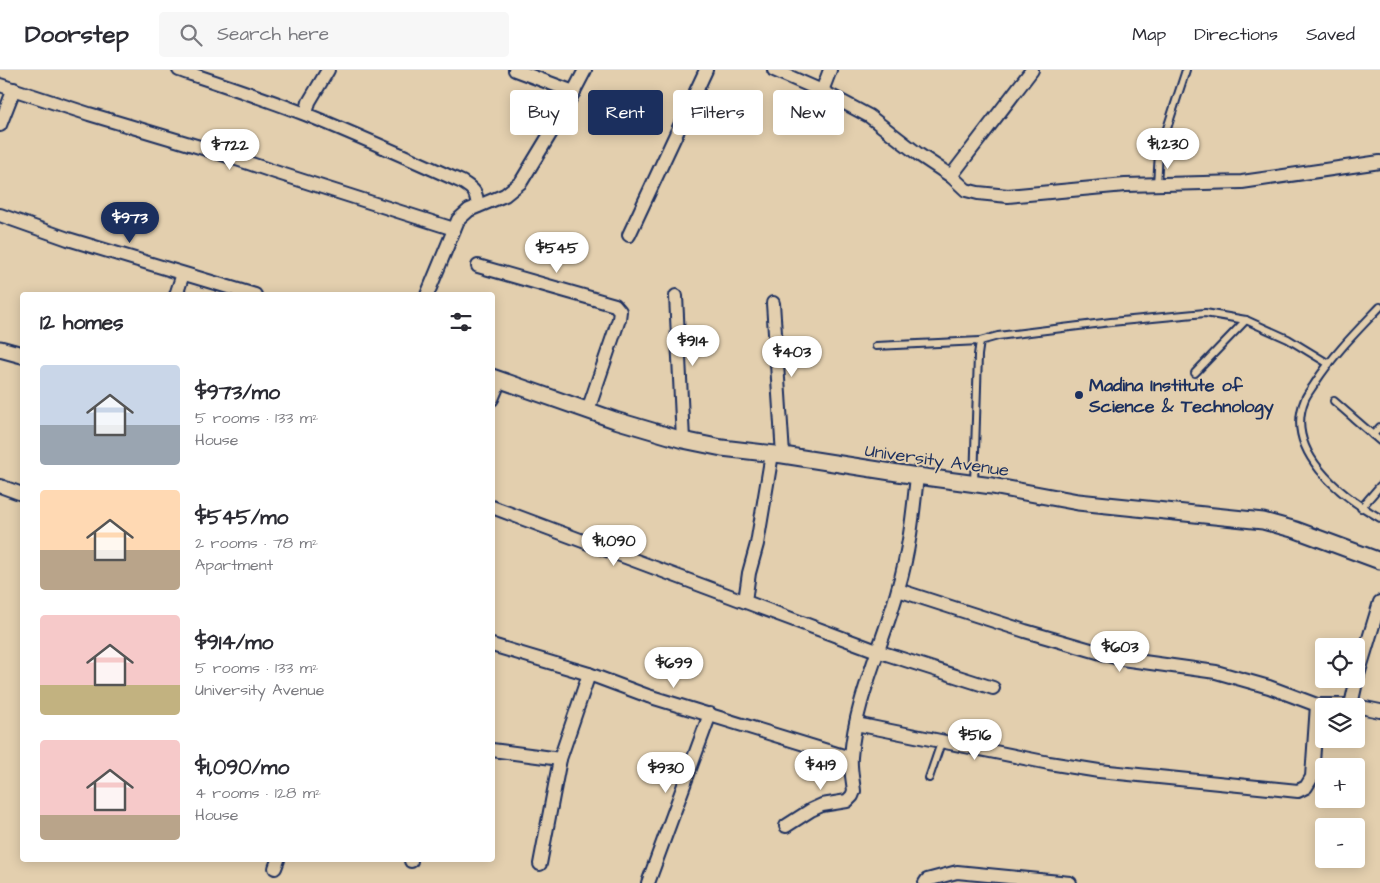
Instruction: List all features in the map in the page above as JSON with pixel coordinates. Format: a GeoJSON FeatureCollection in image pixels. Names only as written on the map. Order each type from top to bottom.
{"type":"FeatureCollection","features":[{"type":"Feature","properties":{"kind":"street"},"geometry":{"type":"LineString","coordinates":[[179,70],[306,114],[462,182],[472,188],[476,194],[478,206]]}},
{"type":"Feature","properties":{"kind":"street"},"geometry":{"type":"LineString","coordinates":[[306,114],[310,102],[328,70]]}},
{"type":"Feature","properties":{"kind":"street"},"geometry":{"type":"LineString","coordinates":[[515,70],[569,90]]}},
{"type":"Feature","properties":{"kind":"street"},"geometry":{"type":"LineString","coordinates":[[575,90],[585,70]]}},
{"type":"Feature","properties":{"kind":"street"},"geometry":{"type":"LineString","coordinates":[[629,235],[706,70]]}},
{"type":"Feature","properties":{"kind":"street"},"geometry":{"type":"LineString","coordinates":[[774,70],[820,90]]}},
{"type":"Feature","properties":{"kind":"street"},"geometry":{"type":"LineString","coordinates":[[822,90],[830,70]]}},
{"type":"Feature","properties":{"kind":"street"},"geometry":{"type":"LineString","coordinates":[[951,176],[1032,70]]}},
{"type":"Feature","properties":{"kind":"street"},"geometry":{"type":"LineString","coordinates":[[0,85],[205,148],[454,229]]}},
{"type":"Feature","properties":{"kind":"street"},"geometry":{"type":"LineString","coordinates":[[0,125],[14,89]]}},
{"type":"Feature","properties":{"kind":"street"},"geometry":{"type":"LineString","coordinates":[[844,103],[869,116],[918,154],[951,176],[966,190],[978,193],[1008,196],[1125,185],[1242,182],[1380,162]]}},
{"type":"Feature","properties":{"kind":"street"},"geometry":{"type":"LineString","coordinates":[[428,292],[458,220],[470,210],[505,195],[521,182],[549,135]]}},
{"type":"Feature","properties":{"kind":"street"},"geometry":{"type":"LineString","coordinates":[[0,215],[68,239],[245,292]]}},
{"type":"Feature","properties":{"kind":"street"},"geometry":{"type":"LineString","coordinates":[[478,266],[615,305],[620,311],[619,319],[588,410]]}},
{"type":"Feature","properties":{"kind":"street"},"geometry":{"type":"LineString","coordinates":[[177,292],[183,274]]}},
{"type":"Feature","properties":{"kind":"street"},"geometry":{"type":"LineString","coordinates":[[676,296],[683,440]]}},
{"type":"Feature","properties":{"kind":"street"},"geometry":{"type":"LineString","coordinates":[[745,601],[749,573],[777,455],[773,303]]}},
{"type":"Feature","properties":{"kind":"street"},"geometry":{"type":"LineString","coordinates":[[0,348],[20,354]]}},
{"type":"Feature","properties":{"kind":"street","name":"University Avenue"},"geometry":{"type":"LineString","coordinates":[[496,379],[616,420],[683,440],[722,448],[974,484],[1078,502],[1263,522],[1296,530],[1380,561]]}},
{"type":"Feature","properties":{"kind":"street"},"geometry":{"type":"LineString","coordinates":[[786,826],[822,805],[847,801],[854,791],[850,758],[856,724],[869,675],[898,590],[912,532],[917,476]]}},
{"type":"Feature","properties":{"kind":"street"},"geometry":{"type":"LineString","coordinates":[[0,486],[20,493]]}},
{"type":"Feature","properties":{"kind":"street"},"geometry":{"type":"LineString","coordinates":[[495,508],[877,651],[993,688]]}},
{"type":"Feature","properties":{"kind":"street"},"geometry":{"type":"LineString","coordinates":[[898,590],[1024,631],[1122,659],[1216,672],[1269,687],[1315,704]]}},
{"type":"Feature","properties":{"kind":"street"},"geometry":{"type":"LineString","coordinates":[[1353,698],[1380,602]]}},
{"type":"Feature","properties":{"kind":"street"},"geometry":{"type":"LineString","coordinates":[[495,646],[589,674],[648,696],[850,758]]}},
{"type":"Feature","properties":{"kind":"street"},"geometry":{"type":"LineString","coordinates":[[540,864],[560,759],[589,674]]}},
{"type":"Feature","properties":{"kind":"street"},"geometry":{"type":"LineString","coordinates":[[1365,708],[1380,711]]}},
{"type":"Feature","properties":{"kind":"street"},"geometry":{"type":"LineString","coordinates":[[648,883],[710,714]]}},
{"type":"Feature","properties":{"kind":"street"},"geometry":{"type":"LineString","coordinates":[[856,724],[1049,763],[1099,771],[1298,791],[1306,787],[1312,777],[1315,734]]}},
{"type":"Feature","properties":{"kind":"street"},"geometry":{"type":"LineString","coordinates":[[495,750],[560,759]]}},
{"type":"Feature","properties":{"kind":"street"},"geometry":{"type":"LineString","coordinates":[[925,883],[927,880],[957,872],[1070,883]]}},
{"type":"Feature","properties":{"kind":"lane"},"geometry":{"type":"LineString","coordinates":[[1157,184],[1160,153],[1186,70]]}},
{"type":"Feature","properties":{"kind":"lane"},"geometry":{"type":"LineString","coordinates":[[1380,307],[1329,364],[1305,398],[1300,414],[1300,428],[1308,454],[1326,479],[1361,508],[1380,518]]}},
{"type":"Feature","properties":{"kind":"lane"},"geometry":{"type":"LineString","coordinates":[[876,346],[980,341],[998,336],[1092,324],[1205,314],[1246,320],[1288,339],[1329,364]]}},
{"type":"Feature","properties":{"kind":"lane"},"geometry":{"type":"LineString","coordinates":[[1195,373],[1246,320]]}},
{"type":"Feature","properties":{"kind":"lane"},"geometry":{"type":"LineString","coordinates":[[974,484],[980,341]]}},
{"type":"Feature","properties":{"kind":"lane"},"geometry":{"type":"LineString","coordinates":[[1334,402],[1380,441]]}},
{"type":"Feature","properties":{"kind":"lane"},"geometry":{"type":"LineString","coordinates":[[1373,435],[1380,426]]}},
{"type":"Feature","properties":{"kind":"lane"},"geometry":{"type":"LineString","coordinates":[[1361,508],[1380,486]]}},
{"type":"Feature","properties":{"kind":"lane"},"geometry":{"type":"LineString","coordinates":[[929,778],[942,740]]}},
{"type":"Feature","properties":{"kind":"place","name":"Madina Institute of Science & Technology"},"geometry":{"type":"Point","coordinates":[1079,395]}}]}
